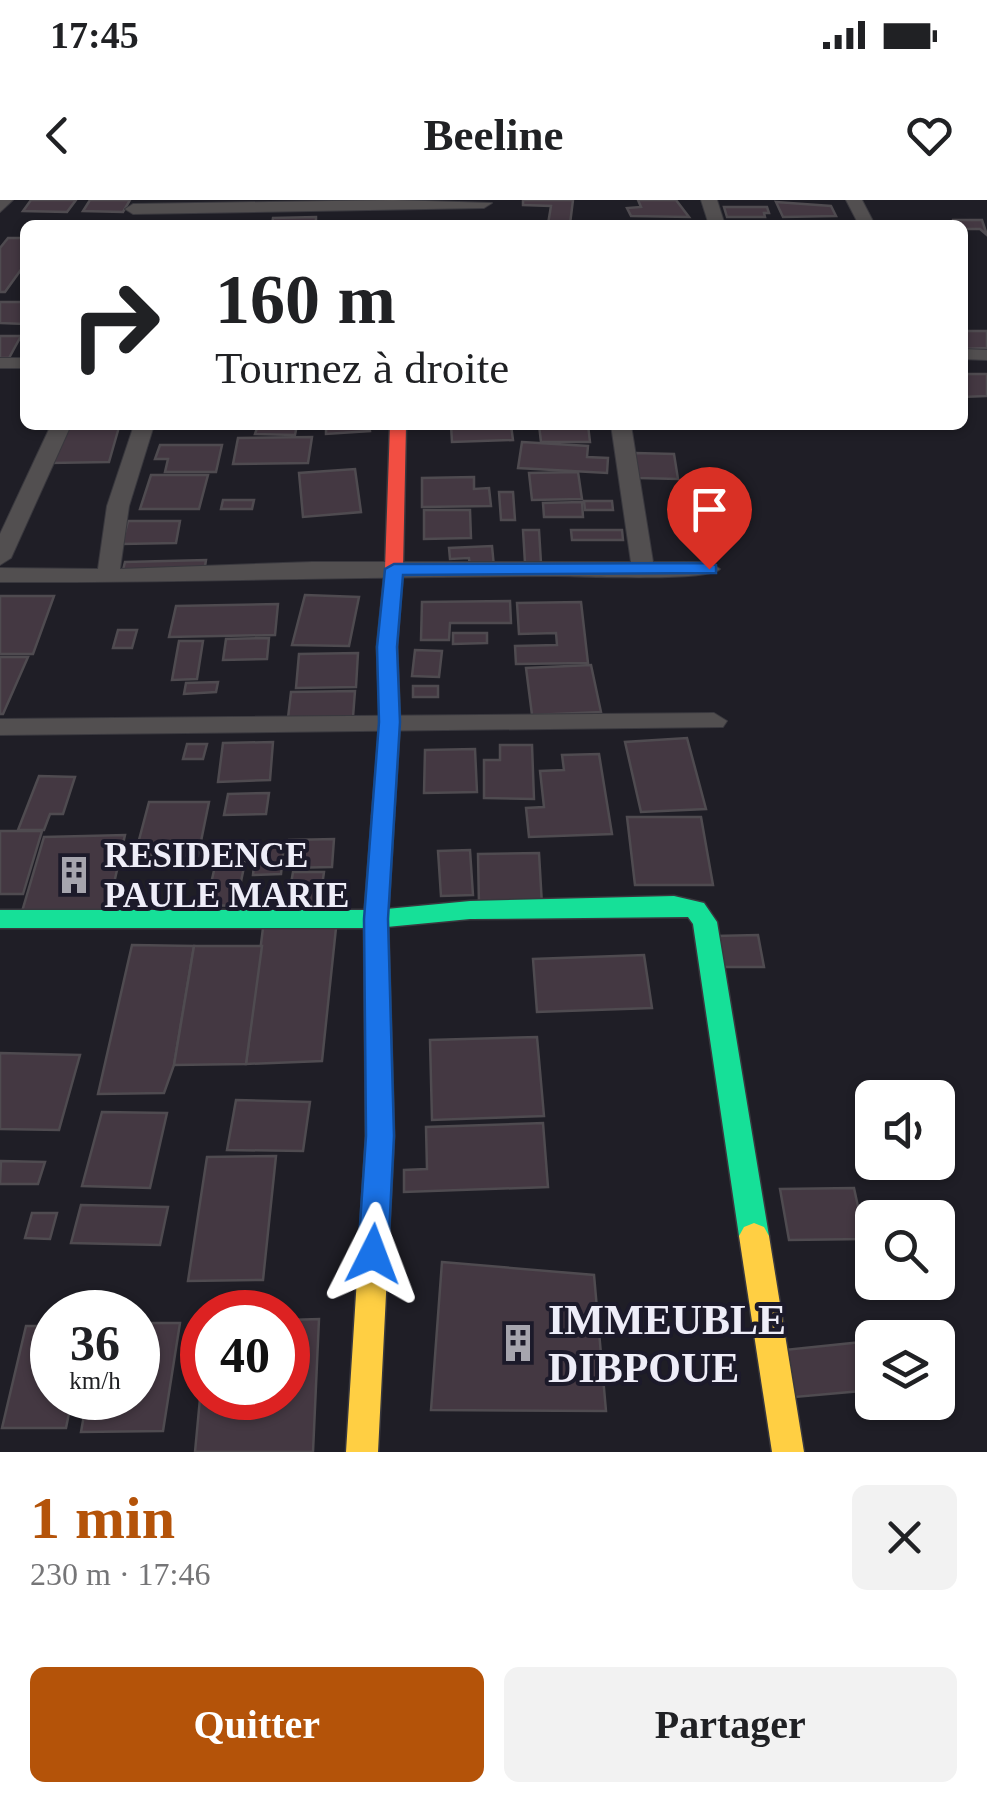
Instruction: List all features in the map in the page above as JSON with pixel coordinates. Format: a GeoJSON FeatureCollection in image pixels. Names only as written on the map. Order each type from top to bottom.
{"type":"FeatureCollection","features":[{"type":"Feature","properties":{"kind":"street"},"geometry":{"type":"LineString","coordinates":[[0,208],[5,200]]}},
{"type":"Feature","properties":{"kind":"street"},"geometry":{"type":"LineString","coordinates":[[135,204],[485,201]]}},
{"type":"Feature","properties":{"kind":"street"},"geometry":{"type":"LineString","coordinates":[[3,548],[58,430]]}},
{"type":"Feature","properties":{"kind":"street"},"geometry":{"type":"LineString","coordinates":[[108,576],[118,506],[142,430]]}},
{"type":"Feature","properties":{"kind":"street"},"geometry":{"type":"LineString","coordinates":[[362,1452],[380,1136],[376,919],[390,722],[387,647],[394,569],[398,430]]}},
{"type":"Feature","properties":{"kind":"street"},"geometry":{"type":"LineString","coordinates":[[622,430],[643,571]]}},
{"type":"Feature","properties":{"kind":"street"},"geometry":{"type":"LineString","coordinates":[[0,575],[709,569]]}},
{"type":"Feature","properties":{"kind":"street"},"geometry":{"type":"LineString","coordinates":[[0,726],[714,721]]}},
{"type":"Feature","properties":{"kind":"street"},"geometry":{"type":"LineString","coordinates":[[2,924],[376,919],[470,910],[656,905],[684,905],[700,913],[705,922],[788,1452]]}},
{"type":"Feature","properties":{"kind":"building"},"geometry":{"type":"Polygon","coordinates":[[[31,200],[76,200],[67,212],[23,211],[31,200]]]}},
{"type":"Feature","properties":{"kind":"building"},"geometry":{"type":"Polygon","coordinates":[[[90,200],[130,200],[123,212],[83,211],[90,200]]]}},
{"type":"Feature","properties":{"kind":"building"},"geometry":{"type":"Polygon","coordinates":[[[523,200],[573,200],[570,220],[549,220],[551,206],[523,205],[523,200]]]}},
{"type":"Feature","properties":{"kind":"building"},"geometry":{"type":"Polygon","coordinates":[[[638,200],[676,200],[689,217],[631,216],[627,208],[641,207],[638,200]]]}},
{"type":"Feature","properties":{"kind":"building"},"geometry":{"type":"Polygon","coordinates":[[[776,202],[831,206],[836,216],[783,217],[776,202]]]}},
{"type":"Feature","properties":{"kind":"building"},"geometry":{"type":"Polygon","coordinates":[[[724,207],[767,207],[769,213],[764,213],[765,217],[727,217],[724,207]]]}},
{"type":"Feature","properties":{"kind":"building"},"geometry":{"type":"Polygon","coordinates":[[[316,217],[316,220],[273,220],[316,217]]]}},
{"type":"Feature","properties":{"kind":"building"},"geometry":{"type":"Polygon","coordinates":[[[968,220],[982,220],[987,235],[980,229],[968,229],[968,220]]]}},
{"type":"Feature","properties":{"kind":"building"},"geometry":{"type":"Polygon","coordinates":[[[8,238],[20,238],[20,271],[5,292],[0,292],[0,248],[8,238]]]}},
{"type":"Feature","properties":{"kind":"building"},"geometry":{"type":"Polygon","coordinates":[[[0,302],[20,302],[20,324],[0,323],[0,302]]]}},
{"type":"Feature","properties":{"kind":"building"},"geometry":{"type":"Polygon","coordinates":[[[968,331],[987,331],[987,348],[968,349],[968,331]]]}},
{"type":"Feature","properties":{"kind":"building"},"geometry":{"type":"Polygon","coordinates":[[[0,336],[20,336],[9,358],[0,358],[0,336]]]}},
{"type":"Feature","properties":{"kind":"building"},"geometry":{"type":"Polygon","coordinates":[[[968,374],[987,374],[987,396],[968,397],[968,374]]]}},
{"type":"Feature","properties":{"kind":"building"},"geometry":{"type":"Polygon","coordinates":[[[62,430],[118,430],[109,462],[50,463],[62,430]]]}},
{"type":"Feature","properties":{"kind":"building"},"geometry":{"type":"Polygon","coordinates":[[[256,430],[296,430],[295,435],[255,434],[256,430]]]}},
{"type":"Feature","properties":{"kind":"building"},"geometry":{"type":"Polygon","coordinates":[[[326,430],[370,431],[326,434],[326,430]]]}},
{"type":"Feature","properties":{"kind":"building"},"geometry":{"type":"Polygon","coordinates":[[[451,430],[512,430],[513,440],[452,442],[451,430]]]}},
{"type":"Feature","properties":{"kind":"building"},"geometry":{"type":"Polygon","coordinates":[[[540,430],[589,430],[590,442],[541,442],[540,430]]]}},
{"type":"Feature","properties":{"kind":"building"},"geometry":{"type":"Polygon","coordinates":[[[312,437],[308,463],[233,464],[238,438],[312,437]]]}},
{"type":"Feature","properties":{"kind":"building"},"geometry":{"type":"Polygon","coordinates":[[[522,442],[588,446],[587,457],[608,458],[607,473],[518,468],[522,442]]]}},
{"type":"Feature","properties":{"kind":"building"},"geometry":{"type":"Polygon","coordinates":[[[160,445],[222,445],[216,472],[165,472],[168,459],[155,459],[160,445]]]}},
{"type":"Feature","properties":{"kind":"building"},"geometry":{"type":"Polygon","coordinates":[[[635,453],[674,454],[678,479],[638,478],[635,453]]]}},
{"type":"Feature","properties":{"kind":"building"},"geometry":{"type":"Polygon","coordinates":[[[355,469],[361,512],[303,517],[299,473],[355,469]]]}},
{"type":"Feature","properties":{"kind":"building"},"geometry":{"type":"Polygon","coordinates":[[[578,472],[582,499],[532,500],[529,473],[578,472]]]}},
{"type":"Feature","properties":{"kind":"building"},"geometry":{"type":"Polygon","coordinates":[[[151,475],[208,475],[199,509],[140,509],[151,475]]]}},
{"type":"Feature","properties":{"kind":"building"},"geometry":{"type":"Polygon","coordinates":[[[474,477],[474,489],[489,488],[491,506],[422,507],[422,478],[474,477]]]}},
{"type":"Feature","properties":{"kind":"building"},"geometry":{"type":"Polygon","coordinates":[[[499,492],[513,492],[515,520],[501,520],[499,492]]]}},
{"type":"Feature","properties":{"kind":"building"},"geometry":{"type":"Polygon","coordinates":[[[223,500],[254,500],[252,509],[221,509],[223,500]]]}},
{"type":"Feature","properties":{"kind":"building"},"geometry":{"type":"Polygon","coordinates":[[[584,501],[612,501],[613,510],[585,510],[584,501]]]}},
{"type":"Feature","properties":{"kind":"building"},"geometry":{"type":"Polygon","coordinates":[[[582,502],[583,517],[544,517],[543,503],[582,502]]]}},
{"type":"Feature","properties":{"kind":"building"},"geometry":{"type":"Polygon","coordinates":[[[424,510],[470,510],[471,538],[424,539],[424,510]]]}},
{"type":"Feature","properties":{"kind":"building"},"geometry":{"type":"Polygon","coordinates":[[[128,521],[180,521],[176,543],[122,544],[128,521]]]}},
{"type":"Feature","properties":{"kind":"building"},"geometry":{"type":"Polygon","coordinates":[[[523,530],[539,530],[541,563],[525,563],[523,530]]]}},
{"type":"Feature","properties":{"kind":"building"},"geometry":{"type":"Polygon","coordinates":[[[571,530],[622,530],[623,540],[572,540],[571,530]]]}},
{"type":"Feature","properties":{"kind":"building"},"geometry":{"type":"Polygon","coordinates":[[[492,546],[494,567],[470,568],[469,558],[450,559],[449,548],[492,546]]]}},
{"type":"Feature","properties":{"kind":"building"},"geometry":{"type":"Polygon","coordinates":[[[206,560],[204,573],[122,574],[125,562],[206,560]]]}},
{"type":"Feature","properties":{"kind":"building"},"geometry":{"type":"Polygon","coordinates":[[[305,595],[359,597],[349,646],[292,645],[305,595]]]}},
{"type":"Feature","properties":{"kind":"building"},"geometry":{"type":"Polygon","coordinates":[[[0,596],[54,596],[33,654],[0,654],[0,596]]]}},
{"type":"Feature","properties":{"kind":"building"},"geometry":{"type":"Polygon","coordinates":[[[510,601],[511,623],[450,623],[449,640],[421,640],[422,602],[510,601]]]}},
{"type":"Feature","properties":{"kind":"building"},"geometry":{"type":"Polygon","coordinates":[[[581,602],[588,663],[516,664],[515,646],[557,645],[556,633],[519,634],[517,603],[581,602]]]}},
{"type":"Feature","properties":{"kind":"building"},"geometry":{"type":"Polygon","coordinates":[[[278,604],[275,635],[169,637],[176,606],[278,604]]]}},
{"type":"Feature","properties":{"kind":"building"},"geometry":{"type":"Polygon","coordinates":[[[118,630],[137,630],[132,648],[113,648],[118,630]]]}},
{"type":"Feature","properties":{"kind":"building"},"geometry":{"type":"Polygon","coordinates":[[[453,633],[487,633],[487,643],[453,644],[453,633]]]}},
{"type":"Feature","properties":{"kind":"building"},"geometry":{"type":"Polygon","coordinates":[[[269,638],[267,659],[223,660],[226,639],[269,638]]]}},
{"type":"Feature","properties":{"kind":"building"},"geometry":{"type":"Polygon","coordinates":[[[179,641],[203,641],[197,679],[172,680],[179,641]]]}},
{"type":"Feature","properties":{"kind":"building"},"geometry":{"type":"Polygon","coordinates":[[[415,650],[442,651],[439,677],[412,676],[415,650]]]}},
{"type":"Feature","properties":{"kind":"building"},"geometry":{"type":"Polygon","coordinates":[[[358,653],[356,687],[296,688],[299,654],[358,653]]]}},
{"type":"Feature","properties":{"kind":"building"},"geometry":{"type":"Polygon","coordinates":[[[0,657],[28,657],[3,714],[0,714],[0,657]]]}},
{"type":"Feature","properties":{"kind":"building"},"geometry":{"type":"Polygon","coordinates":[[[591,665],[601,712],[532,715],[526,668],[591,665]]]}},
{"type":"Feature","properties":{"kind":"building"},"geometry":{"type":"Polygon","coordinates":[[[218,682],[216,692],[184,694],[186,683],[218,682]]]}},
{"type":"Feature","properties":{"kind":"building"},"geometry":{"type":"Polygon","coordinates":[[[413,686],[438,686],[438,697],[413,697],[413,686]]]}},
{"type":"Feature","properties":{"kind":"building"},"geometry":{"type":"Polygon","coordinates":[[[355,691],[353,717],[288,718],[291,692],[355,691]]]}},
{"type":"Feature","properties":{"kind":"building"},"geometry":{"type":"Polygon","coordinates":[[[687,738],[706,809],[641,812],[625,742],[687,738]]]}},
{"type":"Feature","properties":{"kind":"building"},"geometry":{"type":"Polygon","coordinates":[[[273,742],[270,780],[218,782],[223,743],[273,742]]]}},
{"type":"Feature","properties":{"kind":"building"},"geometry":{"type":"Polygon","coordinates":[[[187,744],[207,744],[203,759],[183,759],[187,744]]]}},
{"type":"Feature","properties":{"kind":"building"},"geometry":{"type":"Polygon","coordinates":[[[500,745],[532,745],[534,799],[484,798],[484,760],[500,760],[500,745]]]}},
{"type":"Feature","properties":{"kind":"building"},"geometry":{"type":"Polygon","coordinates":[[[475,749],[477,792],[424,793],[425,750],[475,749]]]}},
{"type":"Feature","properties":{"kind":"building"},"geometry":{"type":"Polygon","coordinates":[[[599,754],[612,834],[529,837],[526,808],[544,807],[540,771],[564,770],[562,755],[599,754]]]}},
{"type":"Feature","properties":{"kind":"building"},"geometry":{"type":"Polygon","coordinates":[[[39,776],[75,777],[63,814],[50,814],[44,830],[18,830],[39,776]]]}},
{"type":"Feature","properties":{"kind":"building"},"geometry":{"type":"Polygon","coordinates":[[[269,793],[266,814],[224,815],[228,794],[269,793]]]}},
{"type":"Feature","properties":{"kind":"building"},"geometry":{"type":"Polygon","coordinates":[[[149,802],[209,802],[198,856],[135,855],[149,802]]]}},
{"type":"Feature","properties":{"kind":"building"},"geometry":{"type":"Polygon","coordinates":[[[627,817],[701,817],[713,885],[635,885],[627,817]]]}},
{"type":"Feature","properties":{"kind":"building"},"geometry":{"type":"Polygon","coordinates":[[[0,831],[42,831],[23,894],[0,894],[0,831]]]}},
{"type":"Feature","properties":{"kind":"building","name":"RESIDENCE PAULE MARIE"},"geometry":{"type":"Polygon","coordinates":[[[125,835],[107,914],[21,915],[44,837],[125,835]]]}},
{"type":"Feature","properties":{"kind":"building"},"geometry":{"type":"Polygon","coordinates":[[[334,839],[332,867],[286,868],[289,840],[334,839]]]}},
{"type":"Feature","properties":{"kind":"building"},"geometry":{"type":"Polygon","coordinates":[[[256,845],[284,845],[281,874],[253,875],[256,845]]]}},
{"type":"Feature","properties":{"kind":"building"},"geometry":{"type":"Polygon","coordinates":[[[470,850],[473,895],[441,896],[438,851],[470,850]]]}},
{"type":"Feature","properties":{"kind":"building"},"geometry":{"type":"Polygon","coordinates":[[[539,853],[542,905],[479,905],[478,854],[539,853]]]}},
{"type":"Feature","properties":{"kind":"building"},"geometry":{"type":"Polygon","coordinates":[[[216,862],[245,862],[236,906],[206,905],[216,862]]]}},
{"type":"Feature","properties":{"kind":"building"},"geometry":{"type":"Polygon","coordinates":[[[293,872],[324,872],[319,907],[287,907],[293,872]]]}},
{"type":"Feature","properties":{"kind":"building"},"geometry":{"type":"Polygon","coordinates":[[[263,928],[336,928],[322,1061],[246,1064],[263,928]]]}},
{"type":"Feature","properties":{"kind":"building"},"geometry":{"type":"Polygon","coordinates":[[[758,935],[764,967],[720,967],[715,936],[758,935]]]}},
{"type":"Feature","properties":{"kind":"building"},"geometry":{"type":"Polygon","coordinates":[[[132,945],[194,946],[174,1065],[164,1093],[98,1094],[132,945]]]}},
{"type":"Feature","properties":{"kind":"building"},"geometry":{"type":"Polygon","coordinates":[[[194,946],[262,946],[246,1064],[174,1065],[194,946]]]}},
{"type":"Feature","properties":{"kind":"building"},"geometry":{"type":"Polygon","coordinates":[[[644,955],[652,1008],[537,1012],[533,959],[644,955]]]}},
{"type":"Feature","properties":{"kind":"building"},"geometry":{"type":"Polygon","coordinates":[[[537,1037],[544,1116],[432,1120],[430,1040],[537,1037]]]}},
{"type":"Feature","properties":{"kind":"building"},"geometry":{"type":"Polygon","coordinates":[[[0,1053],[80,1055],[59,1130],[0,1129],[0,1053]]]}},
{"type":"Feature","properties":{"kind":"building"},"geometry":{"type":"Polygon","coordinates":[[[236,1100],[310,1102],[303,1151],[227,1150],[236,1100]]]}},
{"type":"Feature","properties":{"kind":"building"},"geometry":{"type":"Polygon","coordinates":[[[102,1112],[167,1113],[150,1188],[82,1186],[102,1112]]]}},
{"type":"Feature","properties":{"kind":"building"},"geometry":{"type":"Polygon","coordinates":[[[543,1123],[548,1187],[404,1192],[404,1170],[427,1169],[426,1127],[543,1123]]]}},
{"type":"Feature","properties":{"kind":"building"},"geometry":{"type":"Polygon","coordinates":[[[276,1156],[263,1280],[188,1281],[207,1157],[276,1156]]]}},
{"type":"Feature","properties":{"kind":"building"},"geometry":{"type":"Polygon","coordinates":[[[1,1161],[45,1162],[38,1184],[0,1184],[1,1161]]]}},
{"type":"Feature","properties":{"kind":"building"},"geometry":{"type":"Polygon","coordinates":[[[854,1188],[855,1239],[789,1240],[780,1189],[854,1188]]]}},
{"type":"Feature","properties":{"kind":"building"},"geometry":{"type":"Polygon","coordinates":[[[81,1205],[168,1207],[160,1245],[71,1243],[81,1205]]]}},
{"type":"Feature","properties":{"kind":"building"},"geometry":{"type":"Polygon","coordinates":[[[32,1213],[57,1213],[50,1239],[25,1238],[32,1213]]]}},
{"type":"Feature","properties":{"kind":"building","name":"IMMEUBLE DIBPOUE"},"geometry":{"type":"Polygon","coordinates":[[[442,1262],[594,1275],[606,1411],[431,1410],[442,1262]]]}},
{"type":"Feature","properties":{"kind":"building"},"geometry":{"type":"Polygon","coordinates":[[[310,1319],[319,1319],[313,1452],[195,1452],[198,1420],[310,1420],[310,1319]]]}},
{"type":"Feature","properties":{"kind":"building"},"geometry":{"type":"Polygon","coordinates":[[[160,1323],[180,1323],[163,1431],[81,1432],[83,1420],[160,1420],[160,1323]]]}},
{"type":"Feature","properties":{"kind":"building"},"geometry":{"type":"Polygon","coordinates":[[[26,1326],[30,1326],[30,1420],[68,1420],[66,1428],[2,1428],[26,1326]]]}},
{"type":"Feature","properties":{"kind":"building"},"geometry":{"type":"Polygon","coordinates":[[[855,1343],[855,1392],[795,1397],[784,1350],[855,1343]]]}},
{"type":"Feature","properties":{"kind":"traffic: fast"},"geometry":{"type":"LineString","coordinates":[[0,919],[376,919],[470,910],[674,905],[696,909],[705,922],[754,1236]]}},
{"type":"Feature","properties":{"kind":"traffic: slow"},"geometry":{"type":"LineString","coordinates":[[362,1452],[380,1136],[376,919],[383,816]]}},
{"type":"Feature","properties":{"kind":"traffic: slow"},"geometry":{"type":"LineString","coordinates":[[754,1236],[788,1452]]}},
{"type":"Feature","properties":{"kind":"traffic: jam"},"geometry":{"type":"LineString","coordinates":[[383,816],[390,722],[387,647],[394,569],[398,430]]}},
{"type":"Feature","properties":{"kind":"place","name":"RESIDENCE PAULE MARIE"},"geometry":{"type":"Point","coordinates":[74,875]}},
{"type":"Feature","properties":{"kind":"place","name":"IMMEUBLE DIBPOUE"},"geometry":{"type":"Point","coordinates":[518,1343]}},
{"type":"Feature","properties":{"kind":"route"},"geometry":{"type":"LineString","coordinates":[[373,1254],[380,1136],[376,919],[390,722],[387,647],[394,569],[709,569]]}}]}
